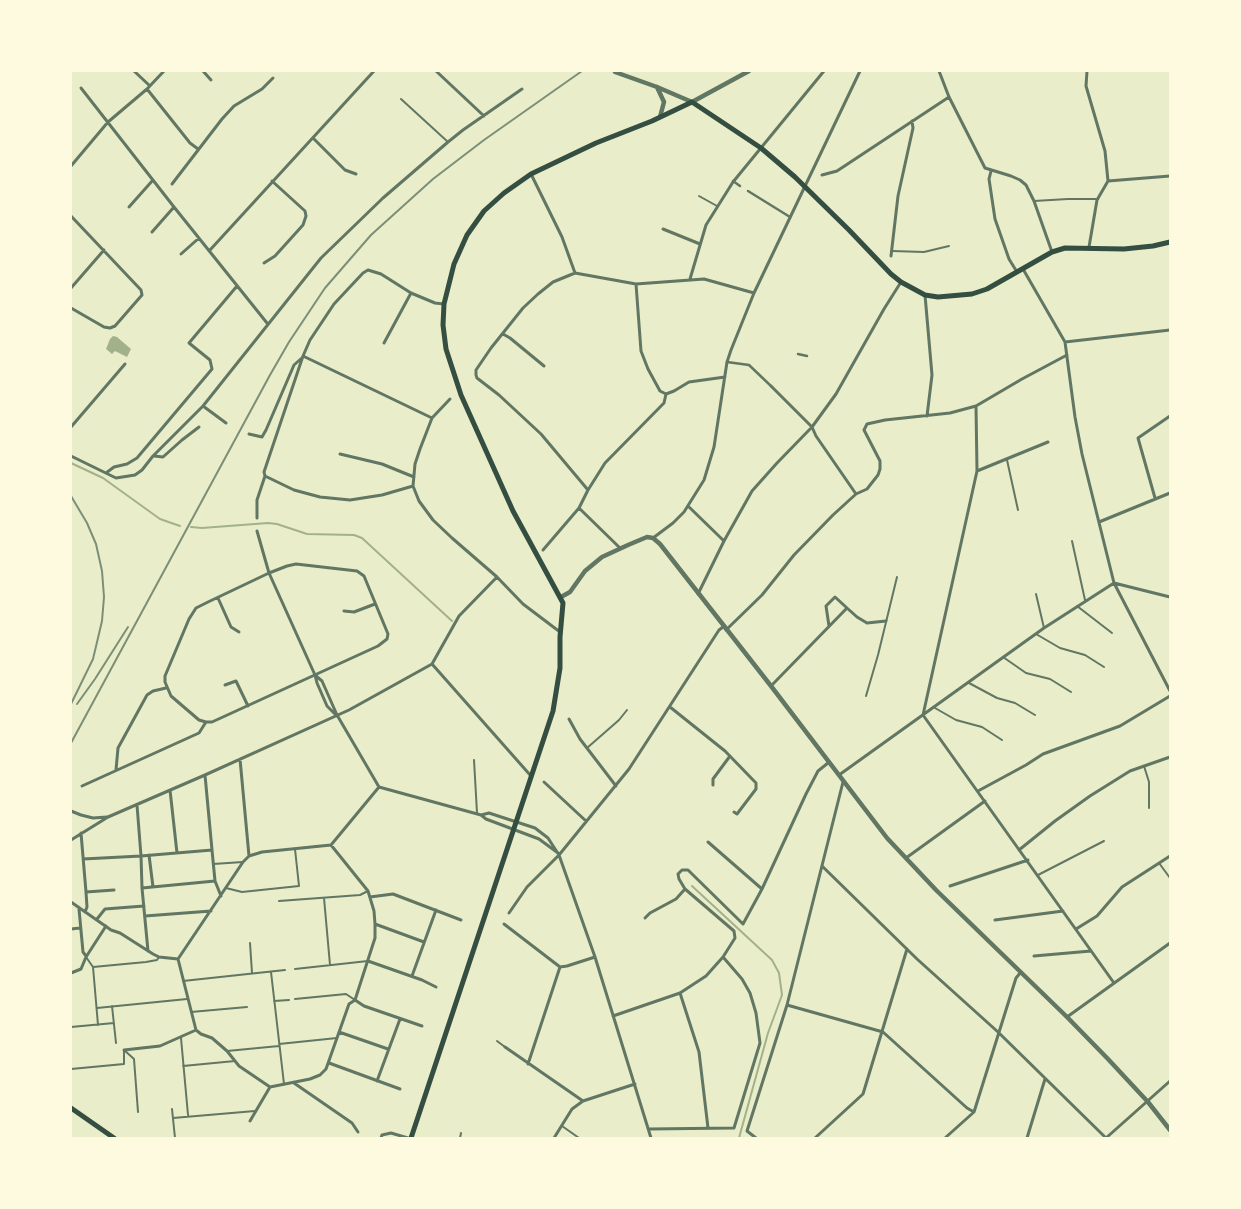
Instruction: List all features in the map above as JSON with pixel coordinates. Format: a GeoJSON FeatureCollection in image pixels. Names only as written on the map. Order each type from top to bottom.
{"type":"FeatureCollection","features":[{"type":"Feature","properties":{"kind":"main road"},"geometry":{"type":"LineString","coordinates":[[409,1138],[514,829],[553,711],[558,688],[563,602],[513,511],[461,395],[446,349],[443,325],[444,304],[454,264],[466,236],[484,211],[504,193],[532,174],[596,143],[692,102],[761,148],[805,187],[901,282],[925,295],[938,297],[972,294],[987,289],[1052,252],[1065,248],[1124,249],[1170,242]]}},
{"type":"Feature","properties":{"kind":"main road"},"geometry":{"type":"LineString","coordinates":[[71,1108],[114,1138]]}},
{"type":"Feature","properties":{"kind":"street"},"geometry":{"type":"LineString","coordinates":[[134,71],[190,143],[198,149]]}},
{"type":"Feature","properties":{"kind":"street"},"geometry":{"type":"LineString","coordinates":[[71,166],[108,122],[148,88],[164,71]]}},
{"type":"Feature","properties":{"kind":"street"},"geometry":{"type":"LineString","coordinates":[[210,250],[374,71]]}},
{"type":"Feature","properties":{"kind":"street"},"geometry":{"type":"LineString","coordinates":[[436,71],[484,116]]}},
{"type":"Feature","properties":{"kind":"street"},"geometry":{"type":"LineString","coordinates":[[615,72],[658,87],[692,102],[749,71]]}},
{"type":"Feature","properties":{"kind":"street"},"geometry":{"type":"LineString","coordinates":[[690,279],[706,225],[733,181],[824,71]]}},
{"type":"Feature","properties":{"kind":"street"},"geometry":{"type":"LineString","coordinates":[[653,538],[673,523],[688,506],[704,480],[714,447],[727,362],[754,293],[860,71]]}},
{"type":"Feature","properties":{"kind":"street"},"geometry":{"type":"LineString","coordinates":[[939,71],[949,97],[985,168],[1020,180],[1026,185],[1052,252]]}},
{"type":"Feature","properties":{"kind":"street"},"geometry":{"type":"LineString","coordinates":[[1087,71],[1086,86],[1105,151],[1108,181],[1098,199],[1090,233],[1089,248]]}},
{"type":"Feature","properties":{"kind":"street"},"geometry":{"type":"LineString","coordinates":[[204,72],[211,80]]}},
{"type":"Feature","properties":{"kind":"street"},"geometry":{"type":"LineString","coordinates":[[172,184],[234,106],[262,89],[273,78]]}},
{"type":"Feature","properties":{"kind":"street"},"geometry":{"type":"LineString","coordinates":[[658,87],[664,102],[660,117]]}},
{"type":"Feature","properties":{"kind":"street"},"geometry":{"type":"LineString","coordinates":[[81,88],[267,324]]}},
{"type":"Feature","properties":{"kind":"street"},"geometry":{"type":"LineString","coordinates":[[71,456],[116,478],[126,478],[142,470],[153,456],[203,406],[321,258],[383,198],[448,142],[522,89]]}},
{"type":"Feature","properties":{"kind":"street"},"geometry":{"type":"LineString","coordinates":[[822,175],[837,171],[949,97]]}},
{"type":"Feature","properties":{"kind":"street"},"geometry":{"type":"LineString","coordinates":[[891,256],[898,196],[913,128],[912,121]]}},
{"type":"Feature","properties":{"kind":"street"},"geometry":{"type":"LineString","coordinates":[[313,138],[345,170],[356,174]]}},
{"type":"Feature","properties":{"kind":"street"},"geometry":{"type":"LineString","coordinates":[[991,171],[989,179],[995,219],[1017,272]]}},
{"type":"Feature","properties":{"kind":"street"},"geometry":{"type":"LineString","coordinates":[[532,174],[562,237],[575,273]]}},
{"type":"Feature","properties":{"kind":"street"},"geometry":{"type":"LineString","coordinates":[[1108,181],[1170,176]]}},
{"type":"Feature","properties":{"kind":"street"},"geometry":{"type":"LineString","coordinates":[[129,207],[154,180]]}},
{"type":"Feature","properties":{"kind":"street"},"geometry":{"type":"LineString","coordinates":[[264,264],[275,256],[303,225],[306,216],[305,211],[272,181]]}},
{"type":"Feature","properties":{"kind":"street"},"geometry":{"type":"LineString","coordinates":[[733,181],[740,186]]}},
{"type":"Feature","properties":{"kind":"street"},"geometry":{"type":"LineString","coordinates":[[748,191],[790,218]]}},
{"type":"Feature","properties":{"kind":"street"},"geometry":{"type":"LineString","coordinates":[[152,232],[174,207]]}},
{"type":"Feature","properties":{"kind":"street"},"geometry":{"type":"LineString","coordinates":[[71,216],[141,290],[142,295],[115,326],[110,328],[104,327],[71,308]]}},
{"type":"Feature","properties":{"kind":"street"},"geometry":{"type":"LineString","coordinates":[[663,229],[700,244]]}},
{"type":"Feature","properties":{"kind":"street"},"geometry":{"type":"LineString","coordinates":[[181,254],[199,238]]}},
{"type":"Feature","properties":{"kind":"street"},"geometry":{"type":"LineString","coordinates":[[71,288],[104,250]]}},
{"type":"Feature","properties":{"kind":"street"},"geometry":{"type":"LineString","coordinates":[[1023,269],[1065,342],[1075,417],[1114,583],[1170,691]]}},
{"type":"Feature","properties":{"kind":"street"},"geometry":{"type":"LineString","coordinates":[[257,518],[257,500],[265,476],[264,472],[304,356],[320,322],[334,304],[363,273],[372,270],[411,293],[435,303],[444,304]]}},
{"type":"Feature","properties":{"kind":"street"},"geometry":{"type":"LineString","coordinates":[[588,490],[541,434],[500,395],[477,378],[476,370],[503,334],[538,294],[553,282],[575,273],[636,284],[704,279],[754,293]]}},
{"type":"Feature","properties":{"kind":"street"},"geometry":{"type":"LineString","coordinates":[[698,594],[724,541],[752,492],[777,462],[812,427],[836,394],[901,282]]}},
{"type":"Feature","properties":{"kind":"street"},"geometry":{"type":"LineString","coordinates":[[636,284],[641,350],[656,384],[660,391],[666,394]]}},
{"type":"Feature","properties":{"kind":"street"},"geometry":{"type":"LineString","coordinates":[[106,473],[114,466],[127,464],[137,458],[212,368],[210,360],[189,343],[238,286]]}},
{"type":"Feature","properties":{"kind":"street"},"geometry":{"type":"LineString","coordinates":[[384,343],[411,293]]}},
{"type":"Feature","properties":{"kind":"street"},"geometry":{"type":"LineString","coordinates":[[925,295],[932,375],[927,416]]}},
{"type":"Feature","properties":{"kind":"street"},"geometry":{"type":"LineString","coordinates":[[1065,342],[1170,330]]}},
{"type":"Feature","properties":{"kind":"street"},"geometry":{"type":"LineString","coordinates":[[503,334],[544,366]]}},
{"type":"Feature","properties":{"kind":"street"},"geometry":{"type":"LineString","coordinates":[[798,354],[807,356]]}},
{"type":"Feature","properties":{"kind":"street"},"geometry":{"type":"LineString","coordinates":[[509,913],[527,887],[559,855],[629,769],[719,630],[725,629],[762,596],[794,555],[833,515],[856,494],[866,488],[878,475],[880,461],[864,430],[867,424],[884,420],[950,413],[976,406],[1067,355]]}},
{"type":"Feature","properties":{"kind":"street"},"geometry":{"type":"LineString","coordinates":[[304,356],[432,418]]}},
{"type":"Feature","properties":{"kind":"street"},"geometry":{"type":"LineString","coordinates":[[249,434],[262,437],[294,365],[304,356]]}},
{"type":"Feature","properties":{"kind":"street"},"geometry":{"type":"LineString","coordinates":[[727,362],[749,365],[772,386],[812,427],[856,494]]}},
{"type":"Feature","properties":{"kind":"street"},"geometry":{"type":"LineString","coordinates":[[71,427],[126,364]]}},
{"type":"Feature","properties":{"kind":"street"},"geometry":{"type":"LineString","coordinates":[[543,550],[579,508],[605,463],[664,403],[666,394],[689,382],[725,377]]}},
{"type":"Feature","properties":{"kind":"street"},"geometry":{"type":"LineString","coordinates":[[450,399],[432,418],[415,464],[413,486],[419,501],[433,520],[497,577],[523,604],[560,633]]}},
{"type":"Feature","properties":{"kind":"street"},"geometry":{"type":"LineString","coordinates":[[203,406],[226,423]]}},
{"type":"Feature","properties":{"kind":"street"},"geometry":{"type":"LineString","coordinates":[[976,406],[977,471],[923,715],[1114,983]]}},
{"type":"Feature","properties":{"kind":"street"},"geometry":{"type":"LineString","coordinates":[[1155,498],[1138,438],[1170,416]]}},
{"type":"Feature","properties":{"kind":"street"},"geometry":{"type":"LineString","coordinates":[[153,456],[163,457],[199,427]]}},
{"type":"Feature","properties":{"kind":"street"},"geometry":{"type":"LineString","coordinates":[[977,471],[1008,460],[1048,442]]}},
{"type":"Feature","properties":{"kind":"street"},"geometry":{"type":"LineString","coordinates":[[340,454],[382,464],[414,477]]}},
{"type":"Feature","properties":{"kind":"street"},"geometry":{"type":"LineString","coordinates":[[265,476],[294,490],[320,497],[350,500],[382,495],[413,486]]}},
{"type":"Feature","properties":{"kind":"street"},"geometry":{"type":"LineString","coordinates":[[1099,522],[1170,493]]}},
{"type":"Feature","properties":{"kind":"street"},"geometry":{"type":"LineString","coordinates":[[688,506],[724,541]]}},
{"type":"Feature","properties":{"kind":"street"},"geometry":{"type":"LineString","coordinates":[[579,508],[620,548]]}},
{"type":"Feature","properties":{"kind":"street"},"geometry":{"type":"LineString","coordinates":[[257,531],[269,573],[327,706],[337,716],[379,787],[479,815],[539,839],[559,855]]}},
{"type":"Feature","properties":{"kind":"street"},"geometry":{"type":"LineString","coordinates":[[561,597],[570,592],[592,566],[620,548],[647,537],[653,538],[771,686],[887,838],[936,890],[1068,1017],[1148,1102],[1170,1130]]}},
{"type":"Feature","properties":{"kind":"street"},"geometry":{"type":"LineString","coordinates":[[296,564],[357,571],[364,576],[388,634],[387,639],[382,644],[212,722],[200,720],[171,696],[166,688],[166,676],[188,619],[196,608],[269,573],[296,564]]}},
{"type":"Feature","properties":{"kind":"street"},"geometry":{"type":"LineString","coordinates":[[71,840],[81,832],[108,817],[337,716],[432,664],[459,616],[497,577]]}},
{"type":"Feature","properties":{"kind":"street"},"geometry":{"type":"LineString","coordinates":[[838,776],[1044,628],[1114,583],[1170,596]]}},
{"type":"Feature","properties":{"kind":"street"},"geometry":{"type":"LineString","coordinates":[[829,626],[826,606],[835,597],[857,617],[867,623],[886,621]]}},
{"type":"Feature","properties":{"kind":"street"},"geometry":{"type":"LineString","coordinates":[[218,598],[231,627],[239,632]]}},
{"type":"Feature","properties":{"kind":"street"},"geometry":{"type":"LineString","coordinates":[[344,611],[354,612],[375,604]]}},
{"type":"Feature","properties":{"kind":"street"},"geometry":{"type":"LineString","coordinates":[[771,686],[847,608]]}},
{"type":"Feature","properties":{"kind":"street"},"geometry":{"type":"LineString","coordinates":[[432,664],[531,776]]}},
{"type":"Feature","properties":{"kind":"street"},"geometry":{"type":"LineString","coordinates":[[226,686],[236,681],[248,706]]}},
{"type":"Feature","properties":{"kind":"street"},"geometry":{"type":"LineString","coordinates":[[116,770],[118,748],[147,694],[166,688]]}},
{"type":"Feature","properties":{"kind":"street"},"geometry":{"type":"LineString","coordinates":[[978,791],[1043,754],[1120,726],[1170,696]]}},
{"type":"Feature","properties":{"kind":"street"},"geometry":{"type":"LineString","coordinates":[[670,707],[730,756],[756,783],[756,789],[742,808],[737,814],[734,812]]}},
{"type":"Feature","properties":{"kind":"street"},"geometry":{"type":"LineString","coordinates":[[569,720],[587,748],[616,786]]}},
{"type":"Feature","properties":{"kind":"street"},"geometry":{"type":"LineString","coordinates":[[82,786],[199,733],[206,722]]}},
{"type":"Feature","properties":{"kind":"street"},"geometry":{"type":"LineString","coordinates":[[713,786],[713,779],[730,756]]}},
{"type":"Feature","properties":{"kind":"street"},"geometry":{"type":"LineString","coordinates":[[1019,850],[1090,796],[1130,772],[1170,757]]}},
{"type":"Feature","properties":{"kind":"street"},"geometry":{"type":"LineString","coordinates":[[240,759],[249,856]]}},
{"type":"Feature","properties":{"kind":"street"},"geometry":{"type":"LineString","coordinates":[[613,1016],[680,993],[706,976],[723,957],[735,938],[734,931],[685,889],[678,874],[682,870],[688,870],[743,924],[762,889],[818,771],[828,763]]}},
{"type":"Feature","properties":{"kind":"street"},"geometry":{"type":"LineString","coordinates":[[205,775],[215,881],[221,896]]}},
{"type":"Feature","properties":{"kind":"street"},"geometry":{"type":"LineString","coordinates":[[544,782],[586,821]]}},
{"type":"Feature","properties":{"kind":"street"},"geometry":{"type":"LineString","coordinates":[[756,1138],[747,1131],[787,1006],[843,782]]}},
{"type":"Feature","properties":{"kind":"street"},"geometry":{"type":"LineString","coordinates":[[331,845],[368,892],[374,911],[375,938],[355,1000],[349,1004],[326,1069],[320,1074],[294,1083],[270,1087],[235,1062],[227,1051],[212,1038],[196,1030],[178,959],[249,856],[262,852],[331,845],[379,787]]}},
{"type":"Feature","properties":{"kind":"street"},"geometry":{"type":"LineString","coordinates":[[170,790],[176,853]]}},
{"type":"Feature","properties":{"kind":"street"},"geometry":{"type":"LineString","coordinates":[[906,858],[985,801]]}},
{"type":"Feature","properties":{"kind":"street"},"geometry":{"type":"LineString","coordinates":[[137,805],[148,951]]}},
{"type":"Feature","properties":{"kind":"street"},"geometry":{"type":"LineString","coordinates":[[71,811],[93,818],[108,817]]}},
{"type":"Feature","properties":{"kind":"street"},"geometry":{"type":"LineString","coordinates":[[479,815],[490,813],[529,826],[544,834],[559,855],[595,957],[651,1138]]}},
{"type":"Feature","properties":{"kind":"street"},"geometry":{"type":"LineString","coordinates":[[81,832],[87,907],[85,912]]}},
{"type":"Feature","properties":{"kind":"street"},"geometry":{"type":"LineString","coordinates":[[708,842],[762,889]]}},
{"type":"Feature","properties":{"kind":"street"},"geometry":{"type":"LineString","coordinates":[[83,859],[212,850]]}},
{"type":"Feature","properties":{"kind":"street"},"geometry":{"type":"LineString","coordinates":[[150,855],[153,887]]}},
{"type":"Feature","properties":{"kind":"street"},"geometry":{"type":"LineString","coordinates":[[1076,929],[1097,916],[1122,887],[1170,856]]}},
{"type":"Feature","properties":{"kind":"street"},"geometry":{"type":"LineString","coordinates":[[950,886],[1028,860]]}},
{"type":"Feature","properties":{"kind":"street"},"geometry":{"type":"LineString","coordinates":[[822,866],[907,949],[998,1032],[1106,1138],[1170,1081]]}},
{"type":"Feature","properties":{"kind":"street"},"geometry":{"type":"LineString","coordinates":[[142,888],[215,881]]}},
{"type":"Feature","properties":{"kind":"street"},"geometry":{"type":"LineString","coordinates":[[645,918],[650,913],[676,899],[685,889]]}},
{"type":"Feature","properties":{"kind":"street"},"geometry":{"type":"LineString","coordinates":[[86,892],[114,890]]}},
{"type":"Feature","properties":{"kind":"street"},"geometry":{"type":"LineString","coordinates":[[370,897],[393,894],[461,920]]}},
{"type":"Feature","properties":{"kind":"street"},"geometry":{"type":"LineString","coordinates":[[71,902],[106,926],[159,957],[178,959]]}},
{"type":"Feature","properties":{"kind":"street"},"geometry":{"type":"LineString","coordinates":[[97,920],[105,909],[144,906]]}},
{"type":"Feature","properties":{"kind":"street"},"geometry":{"type":"LineString","coordinates":[[79,908],[83,952],[86,957]]}},
{"type":"Feature","properties":{"kind":"street"},"geometry":{"type":"LineString","coordinates":[[145,916],[212,910]]}},
{"type":"Feature","properties":{"kind":"street"},"geometry":{"type":"LineString","coordinates":[[412,976],[436,910]]}},
{"type":"Feature","properties":{"kind":"street"},"geometry":{"type":"LineString","coordinates":[[995,920],[1063,911]]}},
{"type":"Feature","properties":{"kind":"street"},"geometry":{"type":"LineString","coordinates":[[375,924],[424,942]]}},
{"type":"Feature","properties":{"kind":"street"},"geometry":{"type":"LineString","coordinates":[[504,924],[560,966],[567,966],[595,957]]}},
{"type":"Feature","properties":{"kind":"street"},"geometry":{"type":"LineString","coordinates":[[71,972],[81,969],[86,957],[106,926]]}},
{"type":"Feature","properties":{"kind":"street"},"geometry":{"type":"LineString","coordinates":[[71,929],[80,928]]}},
{"type":"Feature","properties":{"kind":"street"},"geometry":{"type":"LineString","coordinates":[[1068,1017],[1170,943]]}},
{"type":"Feature","properties":{"kind":"street"},"geometry":{"type":"LineString","coordinates":[[815,1138],[863,1094],[907,949]]}},
{"type":"Feature","properties":{"kind":"street"},"geometry":{"type":"LineString","coordinates":[[1034,956],[1091,951]]}},
{"type":"Feature","properties":{"kind":"street"},"geometry":{"type":"LineString","coordinates":[[649,1129],[734,1128],[760,1043],[756,1013],[750,994],[742,979],[723,957]]}},
{"type":"Feature","properties":{"kind":"street"},"geometry":{"type":"LineString","coordinates":[[368,961],[412,976],[436,988]]}},
{"type":"Feature","properties":{"kind":"street"},"geometry":{"type":"LineString","coordinates":[[528,1064],[560,966]]}},
{"type":"Feature","properties":{"kind":"street"},"geometry":{"type":"LineString","coordinates":[[945,1138],[974,1112],[1016,978],[1021,972]]}},
{"type":"Feature","properties":{"kind":"street"},"geometry":{"type":"LineString","coordinates":[[680,993],[700,1052],[708,1128]]}},
{"type":"Feature","properties":{"kind":"street"},"geometry":{"type":"LineString","coordinates":[[355,1000],[364,1006],[422,1026]]}},
{"type":"Feature","properties":{"kind":"street"},"geometry":{"type":"LineString","coordinates":[[787,1006],[883,1032],[974,1112]]}},
{"type":"Feature","properties":{"kind":"street"},"geometry":{"type":"LineString","coordinates":[[377,1081],[400,1019]]}},
{"type":"Feature","properties":{"kind":"street"},"geometry":{"type":"LineString","coordinates":[[124,1050],[160,1046],[196,1030]]}},
{"type":"Feature","properties":{"kind":"street"},"geometry":{"type":"LineString","coordinates":[[339,1032],[389,1049]]}},
{"type":"Feature","properties":{"kind":"street"},"geometry":{"type":"LineString","coordinates":[[506,1048],[583,1101]]}},
{"type":"Feature","properties":{"kind":"street"},"geometry":{"type":"LineString","coordinates":[[329,1063],[400,1089]]}},
{"type":"Feature","properties":{"kind":"street"},"geometry":{"type":"LineString","coordinates":[[1028,1138],[1045,1079]]}},
{"type":"Feature","properties":{"kind":"street"},"geometry":{"type":"LineString","coordinates":[[294,1083],[352,1123],[358,1132]]}},
{"type":"Feature","properties":{"kind":"street"},"geometry":{"type":"LineString","coordinates":[[554,1138],[572,1109],[583,1101],[635,1084]]}},
{"type":"Feature","properties":{"kind":"street"},"geometry":{"type":"LineString","coordinates":[[250,1121],[270,1087]]}},
{"type":"Feature","properties":{"kind":"street"},"geometry":{"type":"LineString","coordinates":[[381,1138],[382,1135],[391,1133],[409,1138]]}},
{"type":"Feature","properties":{"kind":"lane"},"geometry":{"type":"LineString","coordinates":[[401,99],[448,142]]}},
{"type":"Feature","properties":{"kind":"lane"},"geometry":{"type":"LineString","coordinates":[[699,196],[717,206]]}},
{"type":"Feature","properties":{"kind":"lane"},"geometry":{"type":"LineString","coordinates":[[1034,202],[1098,199]]}},
{"type":"Feature","properties":{"kind":"lane"},"geometry":{"type":"LineString","coordinates":[[891,251],[924,252],[948,246]]}},
{"type":"Feature","properties":{"kind":"lane"},"geometry":{"type":"LineString","coordinates":[[1008,460],[1018,510]]}},
{"type":"Feature","properties":{"kind":"lane"},"geometry":{"type":"LineString","coordinates":[[1072,541],[1085,600]]}},
{"type":"Feature","properties":{"kind":"lane"},"geometry":{"type":"LineString","coordinates":[[866,696],[897,576]]}},
{"type":"Feature","properties":{"kind":"lane"},"geometry":{"type":"LineString","coordinates":[[1036,594],[1044,628]]}},
{"type":"Feature","properties":{"kind":"lane"},"geometry":{"type":"LineString","coordinates":[[1077,606],[1112,632]]}},
{"type":"Feature","properties":{"kind":"lane"},"geometry":{"type":"LineString","coordinates":[[1036,634],[1060,648],[1085,655],[1104,667]]}},
{"type":"Feature","properties":{"kind":"lane"},"geometry":{"type":"LineString","coordinates":[[1003,658],[1026,673],[1050,679],[1071,692]]}},
{"type":"Feature","properties":{"kind":"lane"},"geometry":{"type":"LineString","coordinates":[[969,683],[997,698],[1015,703],[1035,715]]}},
{"type":"Feature","properties":{"kind":"lane"},"geometry":{"type":"LineString","coordinates":[[935,708],[956,720],[982,727],[1002,740]]}},
{"type":"Feature","properties":{"kind":"lane"},"geometry":{"type":"LineString","coordinates":[[587,748],[619,720],[627,710]]}},
{"type":"Feature","properties":{"kind":"lane"},"geometry":{"type":"LineString","coordinates":[[474,760],[479,815]]}},
{"type":"Feature","properties":{"kind":"lane"},"geometry":{"type":"LineString","coordinates":[[1144,766],[1149,782],[1149,808]]}},
{"type":"Feature","properties":{"kind":"lane"},"geometry":{"type":"LineString","coordinates":[[1038,874],[1104,841]]}},
{"type":"Feature","properties":{"kind":"lane"},"geometry":{"type":"LineString","coordinates":[[226,888],[242,892],[299,886],[295,848]]}},
{"type":"Feature","properties":{"kind":"lane"},"geometry":{"type":"LineString","coordinates":[[214,864],[244,862]]}},
{"type":"Feature","properties":{"kind":"lane"},"geometry":{"type":"LineString","coordinates":[[1159,863],[1170,878]]}},
{"type":"Feature","properties":{"kind":"lane"},"geometry":{"type":"LineString","coordinates":[[279,901],[360,895],[368,892]]}},
{"type":"Feature","properties":{"kind":"lane"},"geometry":{"type":"LineString","coordinates":[[324,898],[330,965]]}},
{"type":"Feature","properties":{"kind":"lane"},"geometry":{"type":"LineString","coordinates":[[250,943],[252,974]]}},
{"type":"Feature","properties":{"kind":"lane"},"geometry":{"type":"LineString","coordinates":[[86,957],[94,967],[98,1025]]}},
{"type":"Feature","properties":{"kind":"lane"},"geometry":{"type":"LineString","coordinates":[[94,967],[157,960],[159,957]]}},
{"type":"Feature","properties":{"kind":"lane"},"geometry":{"type":"LineString","coordinates":[[295,969],[368,961]]}},
{"type":"Feature","properties":{"kind":"lane"},"geometry":{"type":"LineString","coordinates":[[183,981],[285,970]]}},
{"type":"Feature","properties":{"kind":"lane"},"geometry":{"type":"LineString","coordinates":[[271,972],[284,1085]]}},
{"type":"Feature","properties":{"kind":"lane"},"geometry":{"type":"LineString","coordinates":[[295,999],[346,994],[355,1000]]}},
{"type":"Feature","properties":{"kind":"lane"},"geometry":{"type":"LineString","coordinates":[[97,1008],[188,999]]}},
{"type":"Feature","properties":{"kind":"lane"},"geometry":{"type":"LineString","coordinates":[[274,1001],[288,1000]]}},
{"type":"Feature","properties":{"kind":"lane"},"geometry":{"type":"LineString","coordinates":[[112,1006],[116,1043]]}},
{"type":"Feature","properties":{"kind":"lane"},"geometry":{"type":"LineString","coordinates":[[191,1012],[247,1007]]}},
{"type":"Feature","properties":{"kind":"lane"},"geometry":{"type":"LineString","coordinates":[[71,1027],[114,1023]]}},
{"type":"Feature","properties":{"kind":"lane"},"geometry":{"type":"LineString","coordinates":[[181,1038],[188,1116]]}},
{"type":"Feature","properties":{"kind":"lane"},"geometry":{"type":"LineString","coordinates":[[227,1051],[337,1038]]}},
{"type":"Feature","properties":{"kind":"lane"},"geometry":{"type":"LineString","coordinates":[[497,1041],[506,1048]]}},
{"type":"Feature","properties":{"kind":"lane"},"geometry":{"type":"LineString","coordinates":[[71,1069],[124,1064],[124,1050]]}},
{"type":"Feature","properties":{"kind":"lane"},"geometry":{"type":"LineString","coordinates":[[124,1050],[134,1060],[138,1112]]}},
{"type":"Feature","properties":{"kind":"lane"},"geometry":{"type":"LineString","coordinates":[[183,1066],[235,1062]]}},
{"type":"Feature","properties":{"kind":"lane"},"geometry":{"type":"LineString","coordinates":[[172,1109],[175,1138]]}},
{"type":"Feature","properties":{"kind":"lane"},"geometry":{"type":"LineString","coordinates":[[173,1118],[256,1111]]}},
{"type":"Feature","properties":{"kind":"lane"},"geometry":{"type":"LineString","coordinates":[[562,1126],[579,1138]]}},
{"type":"Feature","properties":{"kind":"lane"},"geometry":{"type":"LineString","coordinates":[[460,1138],[461,1133]]}},
{"type":"Feature","properties":{"kind":"shaded area"},"geometry":{"type":"Polygon","coordinates":[[[113,336],[117,337],[131,349],[127,357],[115,351],[112,354],[106,349],[113,336]]]}},
{"type":"Feature","properties":{"kind":"waterway"},"geometry":{"type":"LineString","coordinates":[[71,463],[103,478],[160,519],[180,526]]}},
{"type":"Feature","properties":{"kind":"waterway"},"geometry":{"type":"LineString","coordinates":[[191,527],[202,528],[268,523],[307,534],[354,535],[362,538],[452,621]]}},
{"type":"Feature","properties":{"kind":"waterway"},"geometry":{"type":"LineString","coordinates":[[692,886],[772,960],[779,973],[782,995],[768,1033],[739,1138]]}},
{"type":"Feature","properties":{"kind":"railway"},"geometry":{"type":"LineString","coordinates":[[71,743],[270,375],[289,342],[325,288],[371,235],[433,179],[484,140],[582,71]]}},
{"type":"Feature","properties":{"kind":"railway"},"geometry":{"type":"LineString","coordinates":[[71,496],[87,523],[96,544],[102,571],[104,597],[102,621],[93,659],[71,704]]}},
{"type":"Feature","properties":{"kind":"railway"},"geometry":{"type":"LineString","coordinates":[[77,704],[128,627]]}}]}
